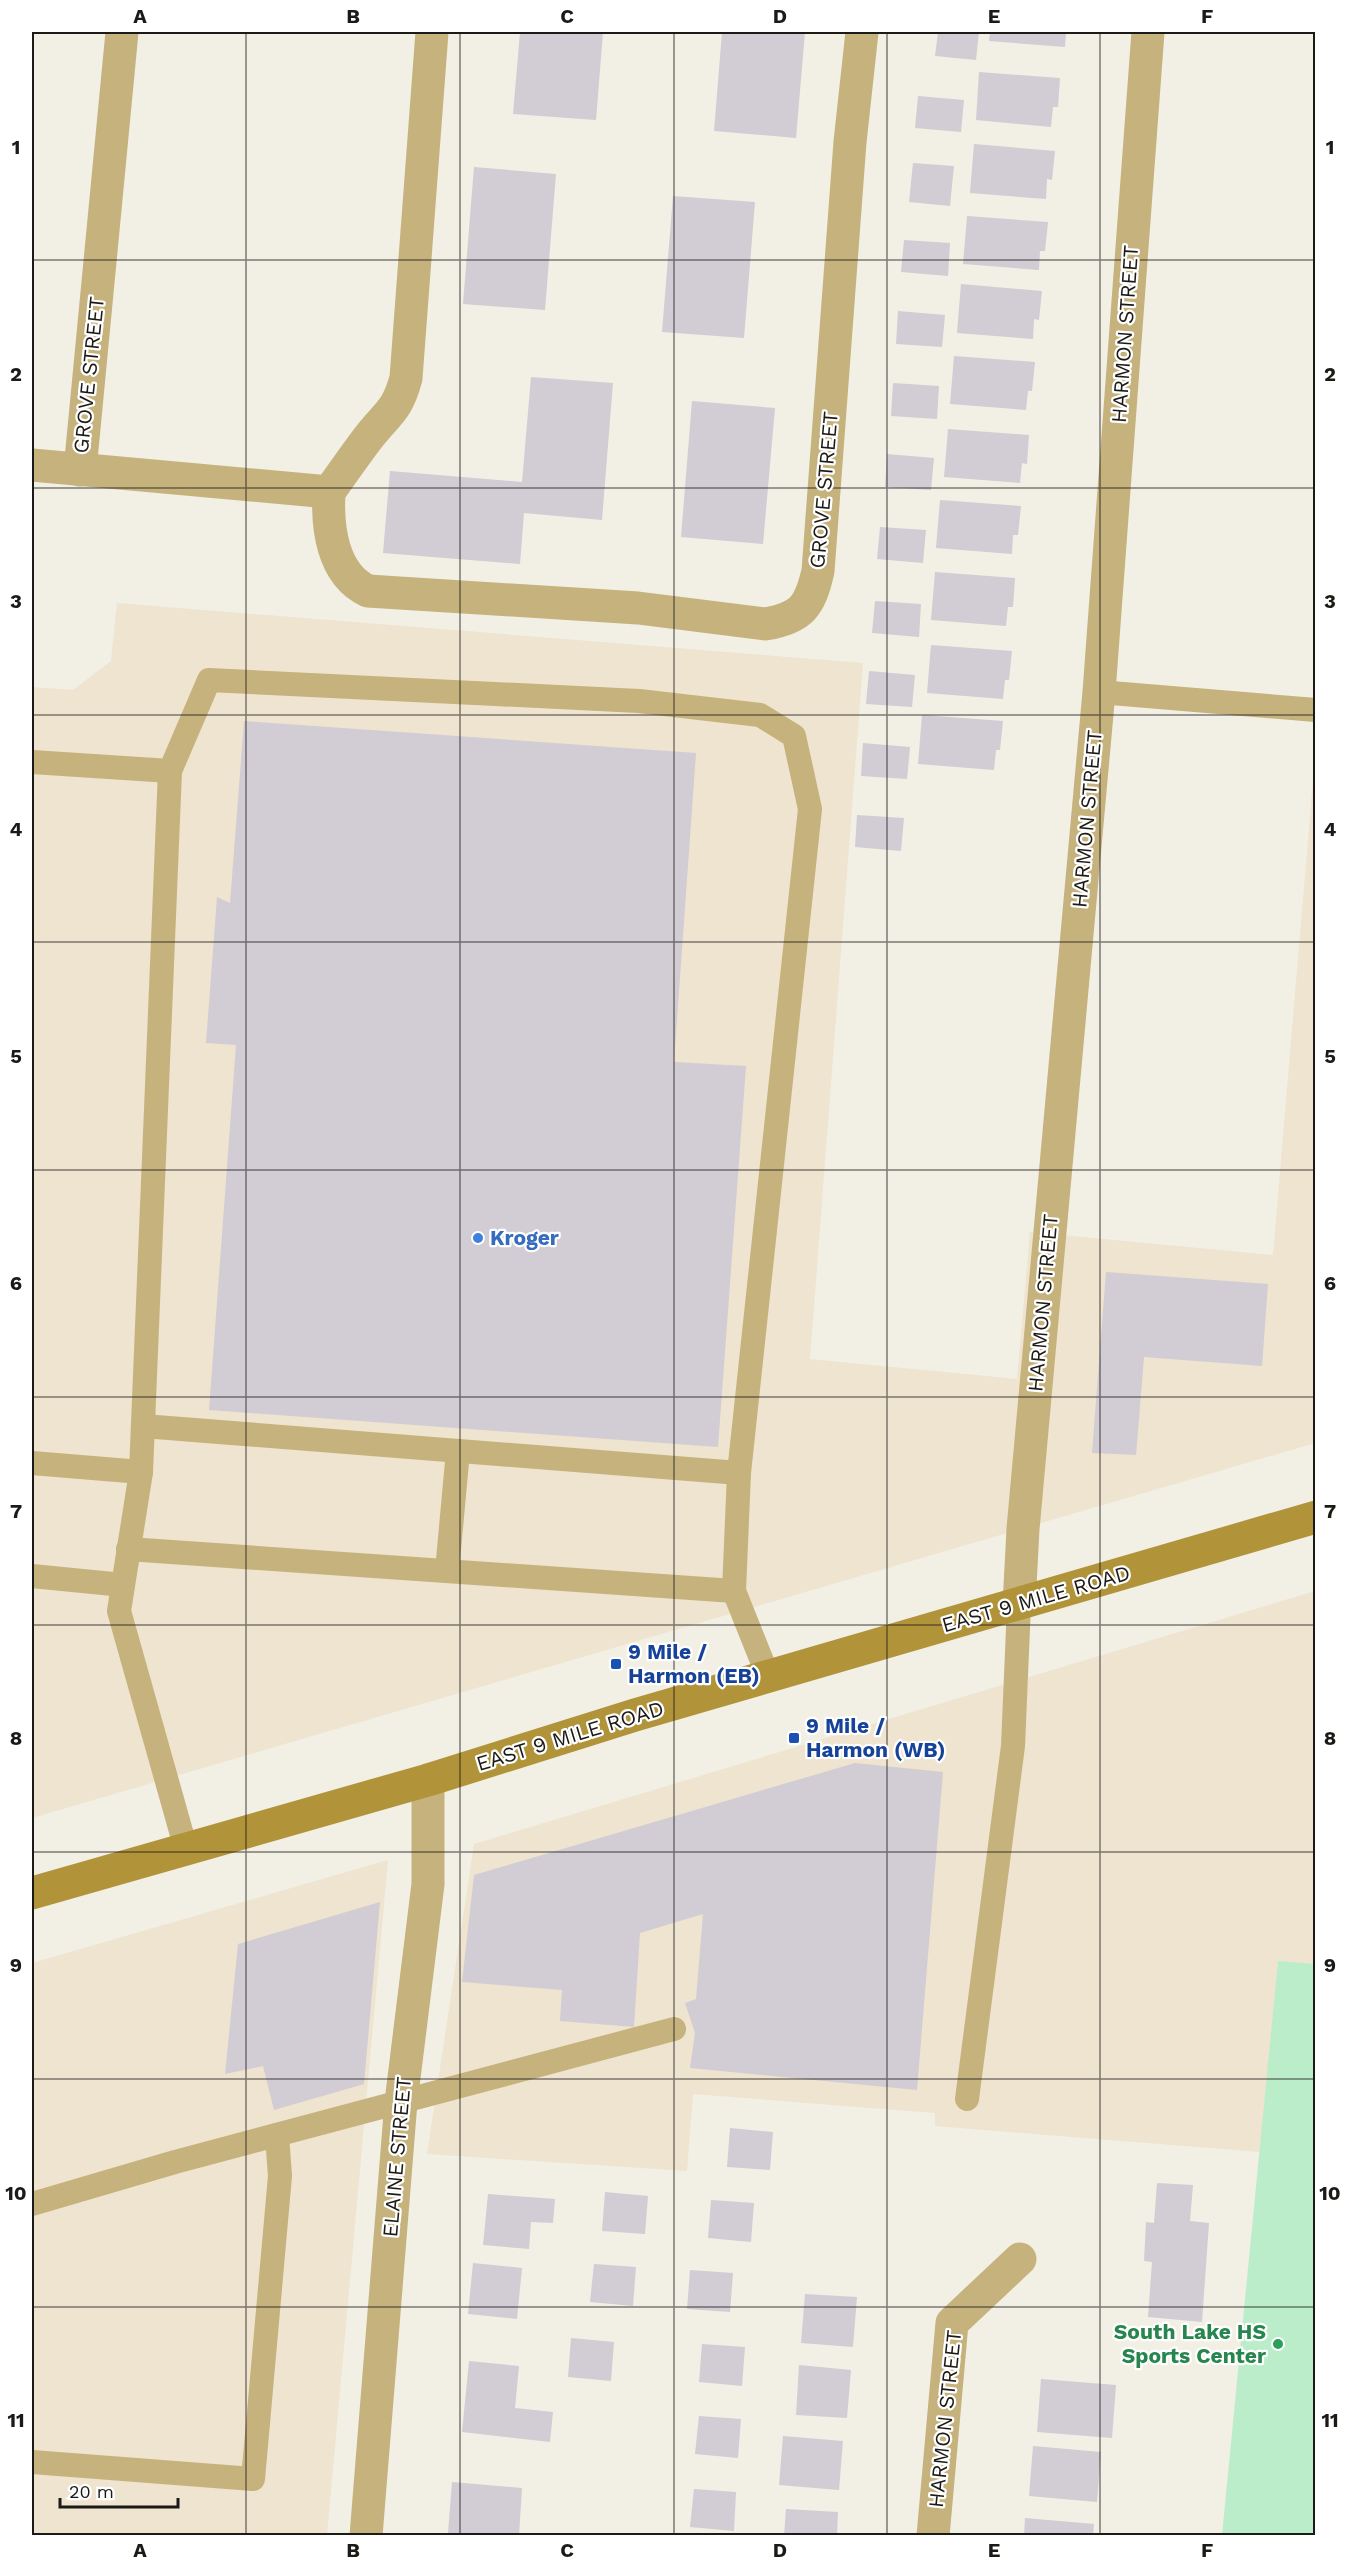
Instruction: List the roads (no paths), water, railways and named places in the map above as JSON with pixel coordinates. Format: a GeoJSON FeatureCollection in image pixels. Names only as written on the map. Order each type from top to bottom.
{"type":"FeatureCollection","features":[{"type":"Feature","properties":{"kind":"main road","name":"EAST 9 MILE ROAD"},"geometry":{"type":"LineString","coordinates":[[32,1893],[428,1780],[768,1676],[1316,1517]]}},
{"type":"Feature","properties":{"kind":"street","name":"GROVE STREET"},"geometry":{"type":"LineString","coordinates":[[122,32],[80,470],[329,492],[331,532],[336,555],[357,586],[368,591],[638,608],[765,624],[784,621],[803,611],[814,590],[819,571],[850,142],[862,32]]}},
{"type":"Feature","properties":{"kind":"street"},"geometry":{"type":"LineString","coordinates":[[329,492],[370,435],[401,398],[406,378],[432,32]]}},
{"type":"Feature","properties":{"kind":"street","name":"HARMON STREET"},"geometry":{"type":"LineString","coordinates":[[1019,1605],[1023,1529],[1099,692],[1148,32]]}},
{"type":"Feature","properties":{"kind":"street"},"geometry":{"type":"LineString","coordinates":[[32,465],[80,470]]}},
{"type":"Feature","properties":{"kind":"street","name":"ELAINE STREET"},"geometry":{"type":"LineString","coordinates":[[366,2535],[401,2102],[428,1884],[428,1780]]}},
{"type":"Feature","properties":{"kind":"street","name":"HARMON STREET"},"geometry":{"type":"LineString","coordinates":[[933,2535],[952,2323],[1020,2259]]}},
{"type":"Feature","properties":{"kind":"lane"},"geometry":{"type":"LineString","coordinates":[[186,1849],[119,1611],[141,1472],[170,771],[209,680],[639,700],[760,715],[794,736],[810,809],[739,1473],[734,1590],[768,1676]]}},
{"type":"Feature","properties":{"kind":"lane"},"geometry":{"type":"LineString","coordinates":[[1099,692],[1316,710]]}},
{"type":"Feature","properties":{"kind":"lane"},"geometry":{"type":"LineString","coordinates":[[32,762],[170,771]]}},
{"type":"Feature","properties":{"kind":"lane"},"geometry":{"type":"LineString","coordinates":[[143,1426],[739,1473]]}},
{"type":"Feature","properties":{"kind":"lane"},"geometry":{"type":"LineString","coordinates":[[447,1571],[458,1451]]}},
{"type":"Feature","properties":{"kind":"lane"},"geometry":{"type":"LineString","coordinates":[[32,1463],[141,1472]]}},
{"type":"Feature","properties":{"kind":"lane"},"geometry":{"type":"LineString","coordinates":[[128,1549],[734,1590]]}},
{"type":"Feature","properties":{"kind":"lane"},"geometry":{"type":"LineString","coordinates":[[32,1576],[123,1585]]}},
{"type":"Feature","properties":{"kind":"lane"},"geometry":{"type":"LineString","coordinates":[[967,2099],[1013,1746],[1019,1605]]}},
{"type":"Feature","properties":{"kind":"lane"},"geometry":{"type":"LineString","coordinates":[[32,2204],[277,2135],[674,2029]]}},
{"type":"Feature","properties":{"kind":"lane"},"geometry":{"type":"LineString","coordinates":[[32,2462],[253,2479],[280,2176],[277,2135]]}},
{"type":"Feature","properties":{"kind":"place","name":"Kroger"},"geometry":{"type":"Point","coordinates":[478,1238]}},
{"type":"Feature","properties":{"kind":"place","name":"9 Mile / Harmon (EB)"},"geometry":{"type":"Point","coordinates":[616,1664]}},
{"type":"Feature","properties":{"kind":"place","name":"9 Mile / Harmon (WB)"},"geometry":{"type":"Point","coordinates":[794,1738]}},
{"type":"Feature","properties":{"kind":"place","name":"South Lake HS Sports Center"},"geometry":{"type":"Point","coordinates":[1278,2344]}}]}
